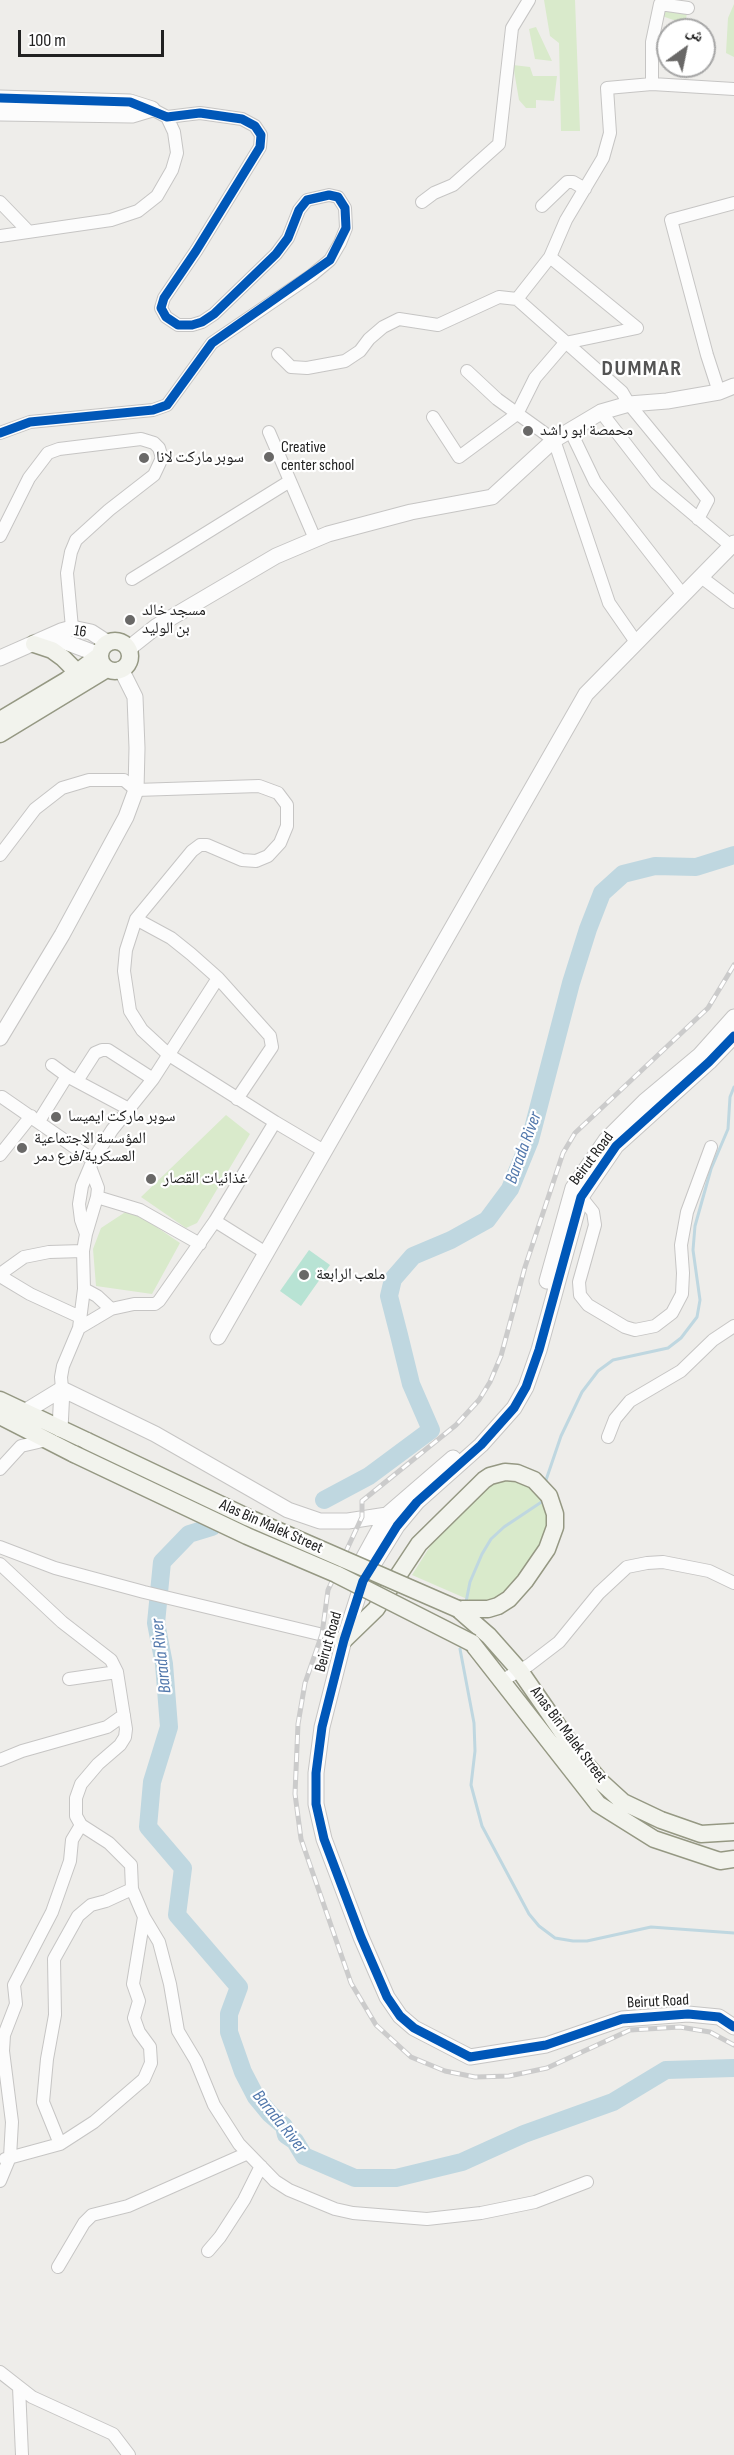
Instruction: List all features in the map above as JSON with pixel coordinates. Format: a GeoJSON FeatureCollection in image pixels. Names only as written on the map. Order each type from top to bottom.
{"type":"FeatureCollection","features":[{"type":"Feature","properties":{"kind":"main road"},"geometry":{"type":"LineString","coordinates":[[34,644],[52,650],[77,672]]}},
{"type":"Feature","properties":{"kind":"main road"},"geometry":{"type":"LineString","coordinates":[[0,720],[77,672],[109,659],[128,663],[128,649]]}},
{"type":"Feature","properties":{"kind":"main road"},"geometry":{"type":"LineString","coordinates":[[0,734],[109,659]]}},
{"type":"Feature","properties":{"kind":"main road"},"geometry":{"type":"LineString","coordinates":[[0,1400],[60,1429]]}},
{"type":"Feature","properties":{"kind":"main road"},"geometry":{"type":"LineString","coordinates":[[0,1416],[47,1440]]}},
{"type":"Feature","properties":{"kind":"main road","name":"Alas Bin Malek Street"},"geometry":{"type":"LineString","coordinates":[[60,1429],[249,1518],[458,1609]]}},
{"type":"Feature","properties":{"kind":"main road","name":"Anas Bin Malek Street"},"geometry":{"type":"LineString","coordinates":[[47,1440],[247,1536],[336,1574],[472,1643],[598,1804],[654,1839],[720,1861],[734,1859]]}},
{"type":"Feature","properties":{"kind":"main road"},"geometry":{"type":"LineString","coordinates":[[344,1640],[376,1609],[419,1544],[484,1480],[506,1472],[526,1476],[541,1486],[554,1506],[555,1527],[547,1549],[517,1591],[498,1606],[488,1609],[458,1609]]}},
{"type":"Feature","properties":{"kind":"main road","name":"Anas Bin Malek Street"},"geometry":{"type":"LineString","coordinates":[[458,1609],[489,1635],[520,1671],[578,1755],[600,1781],[623,1802],[661,1820],[701,1834],[734,1832]]}},
{"type":"Feature","properties":{"kind":"street"},"geometry":{"type":"LineString","coordinates":[[422,202],[434,193],[453,185],[499,144],[512,28],[529,0]]}},
{"type":"Feature","properties":{"kind":"street"},"geometry":{"type":"LineString","coordinates":[[652,84],[652,42],[660,4],[688,8]]}},
{"type":"Feature","properties":{"kind":"street"},"geometry":{"type":"LineString","coordinates":[[517,299],[550,257],[566,220],[603,158],[610,134],[607,88],[652,84],[734,89]]}},
{"type":"Feature","properties":{"kind":"street"},"geometry":{"type":"LineString","coordinates":[[0,99],[130,102],[167,117],[200,113],[242,119],[255,126],[261,135],[260,147],[164,298],[161,308],[166,316],[178,325],[202,322],[214,314],[268,262],[288,238],[299,210],[307,200],[329,195],[338,197],[345,208],[346,228],[330,260],[212,343],[167,405],[153,410],[30,422],[0,433]]}},
{"type":"Feature","properties":{"kind":"street"},"geometry":{"type":"LineString","coordinates":[[0,113],[132,115],[152,109]]}},
{"type":"Feature","properties":{"kind":"street"},"geometry":{"type":"LineString","coordinates":[[0,236],[111,220],[138,211],[157,196],[172,170],[177,153],[174,132],[167,117]]}},
{"type":"Feature","properties":{"kind":"street"},"geometry":{"type":"LineString","coordinates":[[542,206],[567,182],[573,182],[585,189]]}},
{"type":"Feature","properties":{"kind":"street"},"geometry":{"type":"LineString","coordinates":[[0,202],[28,231]]}},
{"type":"Feature","properties":{"kind":"street"},"geometry":{"type":"LineString","coordinates":[[128,649],[158,626],[276,556],[315,539],[411,512],[492,497],[554,440],[601,412],[629,404],[667,401],[727,389],[707,355],[671,220],[734,203]]}},
{"type":"Feature","properties":{"kind":"street"},"geometry":{"type":"LineString","coordinates":[[433,417],[459,457],[517,414],[535,378],[565,343],[637,328],[550,257]]}},
{"type":"Feature","properties":{"kind":"street"},"geometry":{"type":"LineString","coordinates":[[278,354],[291,367],[307,368],[345,361],[360,351],[369,339],[383,327],[399,320],[438,325],[499,297],[517,299],[622,392],[629,404],[708,500],[699,519]]}},
{"type":"Feature","properties":{"kind":"street"},"geometry":{"type":"LineString","coordinates":[[467,371],[497,399],[554,440],[609,603],[636,642]]}},
{"type":"Feature","properties":{"kind":"street"},"geometry":{"type":"LineString","coordinates":[[218,1337],[586,694],[732,545],[656,483],[601,412]]}},
{"type":"Feature","properties":{"kind":"street"},"geometry":{"type":"LineString","coordinates":[[570,429],[595,482],[683,594]]}},
{"type":"Feature","properties":{"kind":"street"},"geometry":{"type":"LineString","coordinates":[[269,432],[315,539]]}},
{"type":"Feature","properties":{"kind":"street"},"geometry":{"type":"LineString","coordinates":[[0,536],[29,478],[48,453],[59,449],[141,439],[154,443],[159,448],[162,458],[154,475],[109,510],[76,540],[67,573],[72,628]]}},
{"type":"Feature","properties":{"kind":"street"},"geometry":{"type":"LineString","coordinates":[[132,579],[290,481]]}},
{"type":"Feature","properties":{"kind":"street"},"geometry":{"type":"LineString","coordinates":[[701,577],[734,602]]}},
{"type":"Feature","properties":{"kind":"street","name":"16"},"geometry":{"type":"LineString","coordinates":[[0,658],[72,628],[91,632],[109,659]]}},
{"type":"Feature","properties":{"kind":"street","name":"16"},"geometry":{"type":"LineString","coordinates":[[52,637],[109,659]]}},
{"type":"Feature","properties":{"kind":"street"},"geometry":{"type":"LineString","coordinates":[[0,1038],[62,935],[126,817],[135,790],[137,748],[135,697],[109,659]]}},
{"type":"Feature","properties":{"kind":"street"},"geometry":{"type":"LineString","coordinates":[[0,855],[35,809],[62,788],[88,780],[124,780],[135,790],[259,786],[278,793],[286,805],[287,826],[280,843],[268,856],[256,861],[243,860],[207,845],[200,845],[136,919],[126,950],[124,971],[130,1011],[142,1030],[169,1055],[324,1151]]}},
{"type":"Feature","properties":{"kind":"street"},"geometry":{"type":"LineString","coordinates":[[136,919],[171,938],[218,978],[270,1036],[272,1047],[237,1099]]}},
{"type":"Feature","properties":{"kind":"street"},"geometry":{"type":"LineString","coordinates":[[86,1234],[79,1204],[82,1186],[91,1164],[128,1108],[153,1079],[218,978]]}},
{"type":"Feature","properties":{"kind":"street"},"geometry":{"type":"LineString","coordinates":[[363,1581],[364,1557],[387,1515],[467,1446],[507,1404],[525,1363],[573,1188],[606,1140],[645,1101],[700,1055],[734,1017]]}},
{"type":"Feature","properties":{"kind":"street","name":"Beirut Road"},"geometry":{"type":"LineString","coordinates":[[734,1036],[709,1062],[616,1146],[581,1197],[539,1350],[526,1387],[514,1408],[481,1445],[417,1502],[397,1526],[363,1581],[344,1640],[318,1748],[316,1804],[324,1839],[382,1987],[400,2016],[414,2028],[470,2056],[546,2045],[622,2019],[688,2014],[719,2017],[734,2027]]}},
{"type":"Feature","properties":{"kind":"street"},"geometry":{"type":"LineString","coordinates":[[0,1155],[95,1053],[108,1050],[153,1079]]}},
{"type":"Feature","properties":{"kind":"street"},"geometry":{"type":"LineString","coordinates":[[52,1065],[72,1079],[128,1108]]}},
{"type":"Feature","properties":{"kind":"street"},"geometry":{"type":"LineString","coordinates":[[2,1097],[35,1119],[91,1164],[98,1188],[98,1197],[83,1251],[84,1289],[80,1323],[61,1377],[60,1429]]}},
{"type":"Feature","properties":{"kind":"street"},"geometry":{"type":"LineString","coordinates":[[80,1323],[111,1309],[134,1304],[155,1304],[159,1301],[215,1221],[275,1122]]}},
{"type":"Feature","properties":{"kind":"street"},"geometry":{"type":"LineString","coordinates":[[581,1197],[593,1212],[595,1225],[579,1282],[580,1295],[588,1305],[625,1328],[635,1330],[655,1326],[672,1313],[682,1294],[681,1245],[687,1212],[711,1147]]}},
{"type":"Feature","properties":{"kind":"street"},"geometry":{"type":"LineString","coordinates":[[98,1197],[140,1210],[200,1244]]}},
{"type":"Feature","properties":{"kind":"street"},"geometry":{"type":"LineString","coordinates":[[215,1221],[266,1253]]}},
{"type":"Feature","properties":{"kind":"street"},"geometry":{"type":"LineString","coordinates":[[80,1323],[0,1275],[24,1257],[49,1252],[83,1251]]}},
{"type":"Feature","properties":{"kind":"street"},"geometry":{"type":"LineString","coordinates":[[84,1289],[97,1296],[111,1309]]}},
{"type":"Feature","properties":{"kind":"street"},"geometry":{"type":"LineString","coordinates":[[609,1437],[615,1419],[630,1401],[681,1371],[713,1340],[734,1326]]}},
{"type":"Feature","properties":{"kind":"street"},"geometry":{"type":"LineString","coordinates":[[62,1389],[155,1434],[288,1510],[320,1521],[348,1521],[387,1515]]}},
{"type":"Feature","properties":{"kind":"street"},"geometry":{"type":"LineString","coordinates":[[26,1412],[62,1389]]}},
{"type":"Feature","properties":{"kind":"street"},"geometry":{"type":"LineString","coordinates":[[0,1468],[21,1446],[47,1440]]}},
{"type":"Feature","properties":{"kind":"street"},"geometry":{"type":"LineString","coordinates":[[0,1547],[55,1568],[170,1599],[344,1640]]}},
{"type":"Feature","properties":{"kind":"street"},"geometry":{"type":"LineString","coordinates":[[503,1680],[520,1671],[560,1642],[599,1593],[627,1567],[663,1562],[709,1571],[734,1583]]}},
{"type":"Feature","properties":{"kind":"street"},"geometry":{"type":"LineString","coordinates":[[0,1564],[62,1622],[105,1654],[117,1672],[125,1737],[81,1784],[75,1808],[81,1825],[109,1843],[131,1865],[132,1889],[144,1917],[159,1942],[170,1984],[178,2031],[196,2061],[214,2105],[234,2136],[274,2181],[289,2190],[335,2209],[369,2215],[427,2218],[481,2213],[535,2202],[587,2182]]}},
{"type":"Feature","properties":{"kind":"street"},"geometry":{"type":"LineString","coordinates":[[69,1679],[117,1672]]}},
{"type":"Feature","properties":{"kind":"street"},"geometry":{"type":"LineString","coordinates":[[0,1760],[22,1751],[107,1727],[124,1715]]}},
{"type":"Feature","properties":{"kind":"street"},"geometry":{"type":"LineString","coordinates":[[0,2181],[12,2122],[3,2051],[4,2035],[16,2004],[14,1985],[52,1912],[70,1861],[72,1840],[81,1825]]}},
{"type":"Feature","properties":{"kind":"street"},"geometry":{"type":"LineString","coordinates":[[60,2144],[43,2102],[47,2059],[56,2015],[54,1959],[78,1916],[91,1905],[132,1889]]}},
{"type":"Feature","properties":{"kind":"street"},"geometry":{"type":"LineString","coordinates":[[5,2160],[60,2144],[93,2122],[144,2079],[151,2063],[150,2048],[139,2032],[134,2018],[139,2001],[133,1984],[144,1917]]}},
{"type":"Feature","properties":{"kind":"street"},"geometry":{"type":"LineString","coordinates":[[0,2148],[5,2160]]}},
{"type":"Feature","properties":{"kind":"street"},"geometry":{"type":"LineString","coordinates":[[58,2267],[84,2223],[92,2215],[129,2206],[248,2153]]}},
{"type":"Feature","properties":{"kind":"street"},"geometry":{"type":"LineString","coordinates":[[208,2251],[220,2237],[261,2166]]}},
{"type":"Feature","properties":{"kind":"street"},"geometry":{"type":"LineString","coordinates":[[0,2372],[32,2397],[113,2434],[129,2455]]}},
{"type":"Feature","properties":{"kind":"street"},"geometry":{"type":"LineString","coordinates":[[19,2387],[22,2455]]}},
{"type":"Feature","properties":{"kind":"green space"},"geometry":{"type":"Polygon","coordinates":[[[544,0],[575,0],[580,131],[561,131],[559,43],[550,36],[544,0]]]}},
{"type":"Feature","properties":{"kind":"green space"},"geometry":{"type":"Polygon","coordinates":[[[734,4],[734,57],[726,53],[728,18],[734,4]]]}},
{"type":"Feature","properties":{"kind":"green space"},"geometry":{"type":"Polygon","coordinates":[[[666,9],[687,13],[686,18],[662,16],[666,9]]]}},
{"type":"Feature","properties":{"kind":"green space"},"geometry":{"type":"Polygon","coordinates":[[[536,27],[552,61],[535,59],[529,29],[536,27]]]}},
{"type":"Feature","properties":{"kind":"green space"},"geometry":{"type":"Polygon","coordinates":[[[513,65],[530,67],[533,76],[557,76],[554,101],[536,100],[536,108],[526,108],[519,100],[513,65]]]}},
{"type":"Feature","properties":{"kind":"green space"},"geometry":{"type":"Polygon","coordinates":[[[226,1115],[250,1134],[197,1223],[186,1228],[141,1197],[226,1115]]]}},
{"type":"Feature","properties":{"kind":"green space"},"geometry":{"type":"Polygon","coordinates":[[[130,1209],[180,1243],[152,1294],[96,1286],[93,1249],[101,1228],[130,1209]]]}},
{"type":"Feature","properties":{"kind":"green space"},"geometry":{"type":"Polygon","coordinates":[[[309,1250],[330,1265],[301,1306],[280,1291],[309,1250]]]}},
{"type":"Feature","properties":{"kind":"green space"},"geometry":{"type":"Polygon","coordinates":[[[502,1480],[520,1480],[538,1492],[548,1508],[548,1533],[514,1587],[491,1602],[474,1602],[412,1575],[436,1537],[488,1485],[502,1480]]]}},
{"type":"Feature","properties":{"kind":"waterway","name":"Barada River"},"geometry":{"type":"LineString","coordinates":[[324,1500],[369,1476],[431,1430],[411,1384],[389,1296],[393,1279],[413,1256],[451,1240],[487,1220],[510,1189],[530,1140],[571,983],[602,893],[623,874],[655,866],[696,867],[734,855]]}},
{"type":"Feature","properties":{"kind":"waterway"},"geometry":{"type":"LineString","coordinates":[[545,1483],[561,1436],[582,1392],[598,1371],[613,1360],[668,1348],[681,1338],[697,1317],[700,1300],[693,1250],[695,1226],[711,1169],[728,1129],[730,1097],[734,1087]]}},
{"type":"Feature","properties":{"kind":"waterway"},"geometry":{"type":"LineString","coordinates":[[466,1602],[470,1582],[491,1539],[504,1527],[543,1501]]}},
{"type":"Feature","properties":{"kind":"waterway","name":"Barada River"},"geometry":{"type":"LineString","coordinates":[[212,1527],[189,1534],[162,1562],[156,1623],[164,1664],[169,1727],[152,1782],[148,1827],[183,1868],[177,1915],[239,1987],[229,2014],[229,2032],[243,2072],[256,2097],[284,2126],[286,2135],[295,2141],[304,2156],[355,2178],[396,2178],[462,2162],[524,2134],[613,2102],[666,2070],[734,2068]]}},
{"type":"Feature","properties":{"kind":"waterway"},"geometry":{"type":"LineString","coordinates":[[460,1649],[474,1723],[475,1751],[471,1785],[482,1826],[529,1914],[539,1926],[555,1938],[573,1941],[587,1941],[651,1927],[734,1933]]}},
{"type":"Feature","properties":{"kind":"railway"},"geometry":{"type":"LineString","coordinates":[[734,965],[708,1008],[575,1133],[563,1153],[525,1267],[501,1356],[479,1400],[456,1425],[362,1501],[362,1517],[328,1590],[322,1634],[305,1683],[298,1724],[295,1794],[301,1839],[351,1983],[376,2025],[411,2057],[445,2071],[475,2077],[509,2076],[547,2068],[630,2030],[680,2027],[710,2032],[734,2045]]}},
{"type":"Feature","properties":{"kind":"cycle path"},"geometry":{"type":"LineString","coordinates":[[0,98],[130,102],[167,117],[200,113],[242,119],[255,126],[261,135],[260,147],[164,298],[161,308],[166,317],[178,325],[202,322],[214,314],[276,254],[288,238],[299,210],[307,200],[329,195],[338,197],[345,208],[346,228],[330,260],[212,343],[167,405],[153,410],[30,422],[0,433]]}},
{"type":"Feature","properties":{"kind":"cycle path"},"geometry":{"type":"LineString","coordinates":[[734,1036],[709,1062],[616,1146],[581,1197],[539,1350],[526,1387],[514,1408],[481,1445],[417,1502],[397,1526],[363,1581],[344,1640],[322,1727],[316,1773],[316,1804],[324,1839],[361,1937],[387,1997],[400,2016],[414,2028],[470,2057],[546,2045],[622,2019],[688,2014],[719,2017],[734,2027]]}},
{"type":"Feature","properties":{"kind":"place","name":"محمصة ابو راشد"},"geometry":{"type":"Point","coordinates":[528,431]}},
{"type":"Feature","properties":{"kind":"place","name":"Creative center school"},"geometry":{"type":"Point","coordinates":[269,457]}},
{"type":"Feature","properties":{"kind":"place","name":"سوبر ماركت لانا"},"geometry":{"type":"Point","coordinates":[144,458]}},
{"type":"Feature","properties":{"kind":"place","name":"مسجد خالد بن الوليد"},"geometry":{"type":"Point","coordinates":[130,620]}},
{"type":"Feature","properties":{"kind":"place","name":"سوبر ماركت ايميسا"},"geometry":{"type":"Point","coordinates":[56,1117]}},
{"type":"Feature","properties":{"kind":"place","name":"المؤسسة الاجتماعية العسكرية/فرع دمر"},"geometry":{"type":"Point","coordinates":[22,1148]}},
{"type":"Feature","properties":{"kind":"place","name":"غذائيات القصار"},"geometry":{"type":"Point","coordinates":[151,1179]}},
{"type":"Feature","properties":{"kind":"place","name":"ملعب الرابعة"},"geometry":{"type":"Point","coordinates":[304,1275]}},
{"type":"Feature","properties":{"kind":"district","name":"DUMMAR"},"geometry":{"type":"Point","coordinates":[642,369]}}]}
